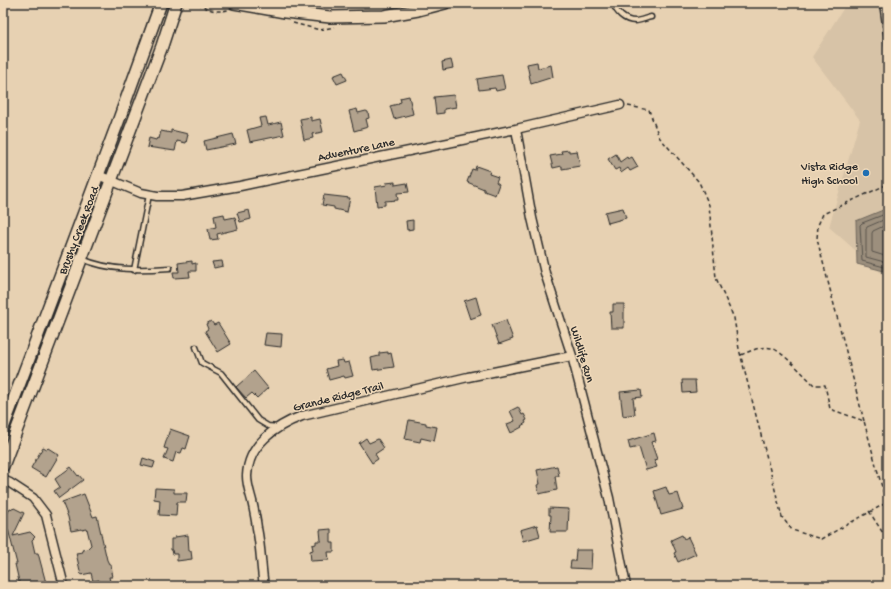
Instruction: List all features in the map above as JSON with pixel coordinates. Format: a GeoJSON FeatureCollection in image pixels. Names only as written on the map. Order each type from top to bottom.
{"type":"FeatureCollection","features":[{"type":"Feature","properties":{"kind":"main road","name":"Brushy Creek Road"},"geometry":{"type":"LineString","coordinates":[[3,428],[121,115],[160,3]]}},
{"type":"Feature","properties":{"kind":"main road","name":"Brushy Creek Road"},"geometry":{"type":"LineString","coordinates":[[3,466],[112,181],[162,46],[176,3]]}},
{"type":"Feature","properties":{"kind":"main road"},"geometry":{"type":"LineString","coordinates":[[234,3],[285,12],[330,17],[384,16],[418,10],[445,3]]}},
{"type":"Feature","properties":{"kind":"street","name":"Adventure Lane"},"geometry":{"type":"LineString","coordinates":[[98,175],[138,192],[169,197],[182,196],[516,129],[620,105]]}},
{"type":"Feature","properties":{"kind":"street","name":"Wildlife Run"},"geometry":{"type":"LineString","coordinates":[[516,129],[531,214],[545,273],[572,356],[609,498],[626,586]]}},
{"type":"Feature","properties":{"kind":"street","name":"Grande Ridge Trail"},"geometry":{"type":"LineString","coordinates":[[264,586],[259,534],[247,477],[248,467],[254,453],[264,439],[284,423],[302,416],[468,377],[572,356]]}},
{"type":"Feature","properties":{"kind":"street"},"geometry":{"type":"LineString","coordinates":[[3,480],[33,498],[46,515],[64,586]]}},
{"type":"Feature","properties":{"kind":"lane"},"geometry":{"type":"LineString","coordinates":[[613,3],[616,10],[626,19],[635,21],[651,17]]}},
{"type":"Feature","properties":{"kind":"lane"},"geometry":{"type":"LineString","coordinates":[[882,3],[888,46]]}},
{"type":"Feature","properties":{"kind":"lane"},"geometry":{"type":"LineString","coordinates":[[134,270],[149,194]]}},
{"type":"Feature","properties":{"kind":"lane"},"geometry":{"type":"LineString","coordinates":[[81,259],[97,265],[134,270],[170,268]]}},
{"type":"Feature","properties":{"kind":"lane"},"geometry":{"type":"LineString","coordinates":[[196,346],[202,362],[221,373],[258,420],[268,426],[278,428]]}},
{"type":"Feature","properties":{"kind":"path"},"geometry":{"type":"LineString","coordinates":[[620,105],[649,110],[659,137],[699,182],[709,205],[716,278],[734,318],[740,355],[782,517],[792,530],[821,539],[887,502],[864,421],[817,239],[818,225],[823,214],[888,184]]}},
{"type":"Feature","properties":{"kind":"path"},"geometry":{"type":"LineString","coordinates":[[740,355],[756,348],[772,348],[786,358],[814,385],[825,385],[830,409],[864,421]]}},
{"type":"Feature","properties":{"kind":"path"},"geometry":{"type":"LineString","coordinates":[[870,511],[888,541]]}},
{"type":"Feature","properties":{"kind":"shaded area","name":"Vista Ridge High School"},"geometry":{"type":"Polygon","coordinates":[[[847,3],[888,3],[888,279],[829,227],[860,120],[812,57],[847,3]]]}},
{"type":"Feature","properties":{"kind":"water"},"geometry":{"type":"Polygon","coordinates":[[[888,208],[888,272],[857,264],[856,221],[888,208]]]}},
{"type":"Feature","properties":{"kind":"building"},"geometry":{"type":"Polygon","coordinates":[[[451,60],[453,68],[443,70],[442,62],[451,60]]]}},
{"type":"Feature","properties":{"kind":"building"},"geometry":{"type":"Polygon","coordinates":[[[537,62],[538,68],[551,65],[553,77],[531,84],[527,64],[537,62]]]}},
{"type":"Feature","properties":{"kind":"building"},"geometry":{"type":"Polygon","coordinates":[[[343,72],[347,80],[337,84],[333,76],[343,72]]]}},
{"type":"Feature","properties":{"kind":"building"},"geometry":{"type":"Polygon","coordinates":[[[502,75],[505,89],[496,91],[495,88],[479,90],[477,79],[502,75]]]}},
{"type":"Feature","properties":{"kind":"building"},"geometry":{"type":"Polygon","coordinates":[[[454,95],[456,107],[444,109],[444,113],[436,114],[434,97],[454,95]]]}},
{"type":"Feature","properties":{"kind":"building"},"geometry":{"type":"Polygon","coordinates":[[[409,96],[413,114],[394,119],[390,106],[401,102],[400,98],[409,96]]]}},
{"type":"Feature","properties":{"kind":"building"},"geometry":{"type":"Polygon","coordinates":[[[357,109],[358,113],[368,112],[369,118],[366,119],[368,127],[354,131],[349,111],[357,109]]]}},
{"type":"Feature","properties":{"kind":"building"},"geometry":{"type":"Polygon","coordinates":[[[266,117],[268,125],[281,122],[284,135],[250,142],[247,130],[261,126],[259,118],[266,117]]]}},
{"type":"Feature","properties":{"kind":"building"},"geometry":{"type":"Polygon","coordinates":[[[311,117],[311,121],[320,119],[323,132],[312,134],[313,138],[304,140],[300,119],[311,117]]]}},
{"type":"Feature","properties":{"kind":"building"},"geometry":{"type":"Polygon","coordinates":[[[171,130],[188,134],[186,143],[177,141],[175,151],[147,147],[149,138],[156,140],[157,138],[159,139],[161,131],[171,133],[171,130]]]}},
{"type":"Feature","properties":{"kind":"building"},"geometry":{"type":"Polygon","coordinates":[[[233,134],[236,144],[206,150],[204,141],[233,134]]]}},
{"type":"Feature","properties":{"kind":"building"},"geometry":{"type":"Polygon","coordinates":[[[569,150],[569,152],[577,151],[580,166],[562,169],[562,166],[553,168],[550,156],[562,154],[561,151],[569,150]]]}},
{"type":"Feature","properties":{"kind":"building"},"geometry":{"type":"Polygon","coordinates":[[[616,154],[620,162],[627,157],[628,159],[632,157],[638,167],[630,171],[628,168],[621,173],[619,168],[615,170],[608,159],[616,154]]]}},
{"type":"Feature","properties":{"kind":"building"},"geometry":{"type":"Polygon","coordinates":[[[476,166],[490,171],[489,174],[498,177],[496,182],[499,184],[495,195],[467,182],[472,169],[475,170],[476,166]]]}},
{"type":"Feature","properties":{"kind":"building"},"geometry":{"type":"Polygon","coordinates":[[[395,182],[395,185],[407,183],[409,192],[397,193],[398,200],[385,201],[385,205],[377,206],[375,187],[387,185],[386,183],[395,182]]]}},
{"type":"Feature","properties":{"kind":"building"},"geometry":{"type":"Polygon","coordinates":[[[324,195],[350,198],[347,212],[334,209],[334,207],[322,205],[324,195]]]}},
{"type":"Feature","properties":{"kind":"building"},"geometry":{"type":"Polygon","coordinates":[[[623,208],[626,218],[608,223],[605,212],[623,208]]]}},
{"type":"Feature","properties":{"kind":"building"},"geometry":{"type":"Polygon","coordinates":[[[249,210],[251,219],[240,222],[237,213],[249,210]]]}},
{"type":"Feature","properties":{"kind":"building"},"geometry":{"type":"Polygon","coordinates":[[[224,214],[225,219],[235,217],[238,229],[217,234],[218,239],[210,240],[208,229],[216,227],[214,216],[224,214]]]}},
{"type":"Feature","properties":{"kind":"building"},"geometry":{"type":"Polygon","coordinates":[[[413,220],[413,229],[407,230],[406,221],[413,220]]]}},
{"type":"Feature","properties":{"kind":"building"},"geometry":{"type":"Polygon","coordinates":[[[192,261],[192,264],[196,263],[196,271],[189,271],[190,277],[174,278],[173,272],[179,272],[178,263],[192,261]]]}},
{"type":"Feature","properties":{"kind":"building"},"geometry":{"type":"Polygon","coordinates":[[[222,261],[223,266],[214,268],[212,262],[222,261]]]}},
{"type":"Feature","properties":{"kind":"building"},"geometry":{"type":"Polygon","coordinates":[[[476,297],[481,315],[470,319],[464,301],[476,297]]]}},
{"type":"Feature","properties":{"kind":"building"},"geometry":{"type":"Polygon","coordinates":[[[613,304],[624,304],[624,328],[611,328],[610,312],[613,312],[613,304]]]}},
{"type":"Feature","properties":{"kind":"building"},"geometry":{"type":"Polygon","coordinates":[[[506,320],[513,339],[499,344],[492,325],[506,320]]]}},
{"type":"Feature","properties":{"kind":"building"},"geometry":{"type":"Polygon","coordinates":[[[211,321],[214,325],[218,323],[231,344],[218,352],[205,331],[208,329],[206,324],[211,321]]]}},
{"type":"Feature","properties":{"kind":"building"},"geometry":{"type":"Polygon","coordinates":[[[266,333],[282,334],[281,347],[264,345],[266,333]]]}},
{"type":"Feature","properties":{"kind":"building"},"geometry":{"type":"Polygon","coordinates":[[[388,352],[388,354],[391,353],[394,367],[373,370],[371,358],[379,356],[379,353],[388,352]]]}},
{"type":"Feature","properties":{"kind":"building"},"geometry":{"type":"Polygon","coordinates":[[[343,360],[344,363],[349,362],[353,376],[345,378],[344,376],[329,380],[326,369],[337,366],[336,361],[343,360]]]}},
{"type":"Feature","properties":{"kind":"building"},"geometry":{"type":"Polygon","coordinates":[[[254,371],[268,388],[257,398],[252,393],[246,398],[236,387],[254,371]]]}},
{"type":"Feature","properties":{"kind":"building"},"geometry":{"type":"Polygon","coordinates":[[[682,380],[695,380],[696,392],[683,393],[682,380]]]}},
{"type":"Feature","properties":{"kind":"building"},"geometry":{"type":"Polygon","coordinates":[[[641,390],[642,397],[633,398],[635,414],[623,416],[620,392],[641,390]]]}},
{"type":"Feature","properties":{"kind":"building"},"geometry":{"type":"Polygon","coordinates":[[[518,407],[522,415],[524,414],[527,420],[525,421],[526,423],[521,426],[522,427],[511,433],[507,424],[515,421],[510,411],[518,407]]]}},
{"type":"Feature","properties":{"kind":"building"},"geometry":{"type":"Polygon","coordinates":[[[409,420],[426,423],[426,425],[437,427],[434,441],[421,438],[420,442],[405,439],[409,420]]]}},
{"type":"Feature","properties":{"kind":"building"},"geometry":{"type":"Polygon","coordinates":[[[170,429],[190,436],[186,449],[183,448],[181,453],[176,452],[173,462],[164,459],[168,449],[164,448],[170,429]]]}},
{"type":"Feature","properties":{"kind":"building"},"geometry":{"type":"Polygon","coordinates":[[[654,433],[656,441],[651,442],[657,459],[654,460],[657,467],[646,470],[639,447],[630,449],[628,441],[654,433]]]}},
{"type":"Feature","properties":{"kind":"building"},"geometry":{"type":"Polygon","coordinates":[[[366,438],[369,443],[378,439],[384,448],[375,454],[378,459],[372,463],[359,443],[366,438]]]}},
{"type":"Feature","properties":{"kind":"building"},"geometry":{"type":"Polygon","coordinates":[[[43,447],[48,448],[59,455],[46,477],[31,468],[43,447]]]}},
{"type":"Feature","properties":{"kind":"building"},"geometry":{"type":"Polygon","coordinates":[[[143,458],[155,462],[153,468],[141,465],[143,458]]]}},
{"type":"Feature","properties":{"kind":"building"},"geometry":{"type":"Polygon","coordinates":[[[557,466],[559,476],[555,476],[557,490],[539,494],[537,485],[540,484],[537,470],[557,466]]]}},
{"type":"Feature","properties":{"kind":"building"},"geometry":{"type":"Polygon","coordinates":[[[71,467],[83,480],[59,498],[54,491],[60,487],[55,479],[71,467]]]}},
{"type":"Feature","properties":{"kind":"building"},"geometry":{"type":"Polygon","coordinates":[[[666,487],[669,495],[678,493],[683,509],[661,515],[654,491],[666,487]]]}},
{"type":"Feature","properties":{"kind":"building"},"geometry":{"type":"Polygon","coordinates":[[[155,488],[174,489],[174,493],[187,493],[186,502],[177,502],[176,516],[159,515],[160,500],[154,499],[155,488]]]}},
{"type":"Feature","properties":{"kind":"building"},"geometry":{"type":"Polygon","coordinates":[[[84,494],[93,517],[97,516],[107,560],[109,564],[111,564],[112,577],[109,577],[111,586],[100,586],[99,580],[93,581],[91,573],[81,575],[76,553],[83,552],[82,550],[87,549],[91,545],[87,529],[71,531],[68,517],[62,502],[84,494]]]}},
{"type":"Feature","properties":{"kind":"building"},"geometry":{"type":"Polygon","coordinates":[[[10,508],[14,508],[24,513],[13,536],[30,532],[35,537],[32,540],[35,553],[38,553],[46,583],[43,584],[43,586],[20,586],[15,564],[17,564],[8,529],[3,526],[3,522],[10,508]]]}},
{"type":"Feature","properties":{"kind":"building"},"geometry":{"type":"Polygon","coordinates":[[[549,508],[569,509],[568,532],[550,532],[551,515],[549,515],[549,508]]]}},
{"type":"Feature","properties":{"kind":"building"},"geometry":{"type":"Polygon","coordinates":[[[537,525],[540,536],[523,541],[520,530],[537,525]]]}},
{"type":"Feature","properties":{"kind":"building"},"geometry":{"type":"Polygon","coordinates":[[[331,529],[331,543],[334,543],[334,552],[328,552],[329,560],[311,561],[310,551],[313,550],[312,545],[316,544],[316,541],[321,541],[320,530],[331,529]]]}},
{"type":"Feature","properties":{"kind":"building"},"geometry":{"type":"Polygon","coordinates":[[[188,535],[189,551],[191,551],[192,559],[177,561],[177,554],[173,554],[171,550],[171,539],[188,535]]]}},
{"type":"Feature","properties":{"kind":"building"},"geometry":{"type":"Polygon","coordinates":[[[682,535],[684,539],[688,537],[696,554],[678,562],[671,540],[682,535]]]}},
{"type":"Feature","properties":{"kind":"building"},"geometry":{"type":"Polygon","coordinates":[[[576,550],[592,550],[591,569],[570,568],[571,561],[575,561],[576,550]]]}},
{"type":"Feature","properties":{"kind":"place","name":"Vista Ridge High School"},"geometry":{"type":"Point","coordinates":[866,173]}}]}
